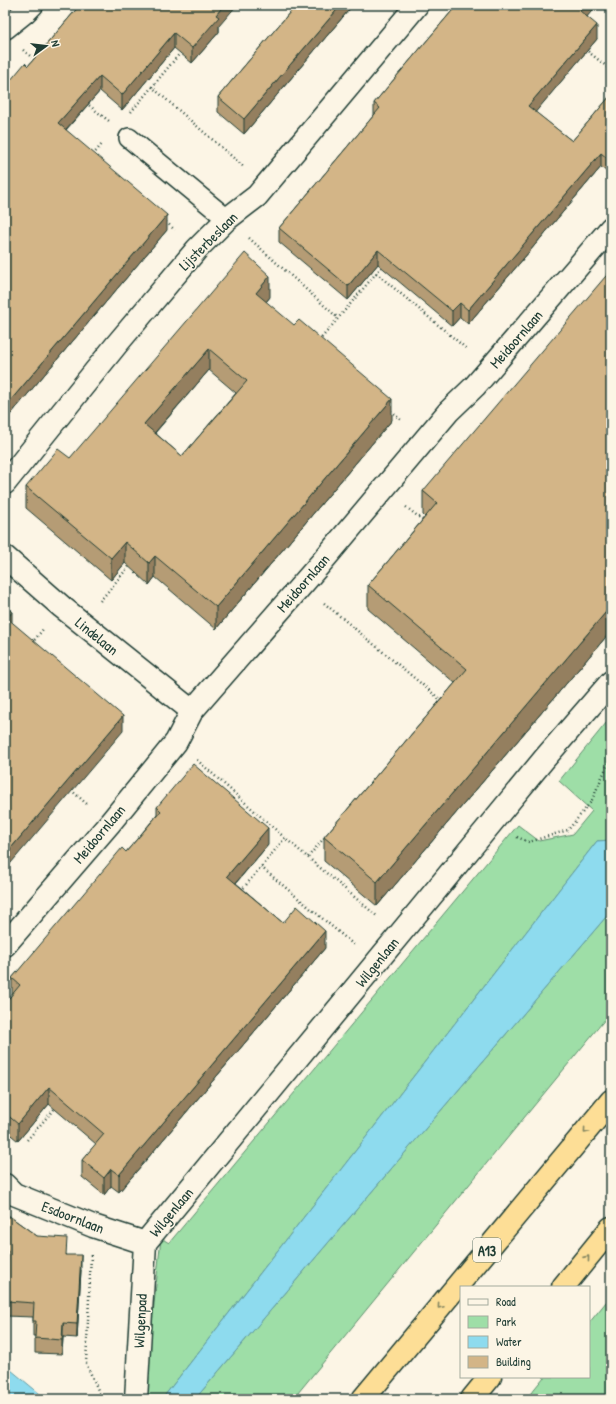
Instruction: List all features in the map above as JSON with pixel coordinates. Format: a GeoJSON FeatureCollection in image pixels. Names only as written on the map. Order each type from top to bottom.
{"type":"FeatureCollection","features":[{"type":"Feature","properties":{"kind":"highway","name":"A13"},"geometry":{"type":"LineString","coordinates":[[363,1399],[611,1101]]}},
{"type":"Feature","properties":{"kind":"highway"},"geometry":{"type":"LineString","coordinates":[[564,1286],[611,1228]]}},
{"type":"Feature","properties":{"kind":"highway"},"geometry":{"type":"LineString","coordinates":[[472,1399],[489,1378]]}},
{"type":"Feature","properties":{"kind":"street"},"geometry":{"type":"LineString","coordinates":[[7,25],[32,5]]}},
{"type":"Feature","properties":{"kind":"street","name":"Lijsterbeslaan"},"geometry":{"type":"LineString","coordinates":[[5,482],[117,344],[197,249],[227,219],[258,196],[417,5]]}},
{"type":"Feature","properties":{"kind":"street","name":"Meidoornlaan"},"geometry":{"type":"LineString","coordinates":[[5,945],[110,823],[176,742],[192,711],[449,411],[475,386],[611,228]]}},
{"type":"Feature","properties":{"kind":"street","name":"Lindelaan"},"geometry":{"type":"LineString","coordinates":[[5,557],[81,623],[192,711]]}},
{"type":"Feature","properties":{"kind":"street","name":"Wilgenlaan"},"geometry":{"type":"LineString","coordinates":[[145,1243],[545,758],[611,682]]}},
{"type":"Feature","properties":{"kind":"street","name":"Esdoornlaan"},"geometry":{"type":"LineString","coordinates":[[5,1185],[14,1194],[93,1226],[145,1243]]}},
{"type":"Feature","properties":{"kind":"street","name":"Wilgenpad"},"geometry":{"type":"LineString","coordinates":[[136,1399],[145,1243]]}},
{"type":"Feature","properties":{"kind":"lane"},"geometry":{"type":"LineString","coordinates":[[129,138],[227,219]]}},
{"type":"Feature","properties":{"kind":"path"},"geometry":{"type":"LineString","coordinates":[[152,87],[186,46]]}},
{"type":"Feature","properties":{"kind":"path"},"geometry":{"type":"LineString","coordinates":[[584,48],[611,70]]}},
{"type":"Feature","properties":{"kind":"path"},"geometry":{"type":"LineString","coordinates":[[23,50],[40,64]]}},
{"type":"Feature","properties":{"kind":"path"},"geometry":{"type":"LineString","coordinates":[[81,98],[129,138]]}},
{"type":"Feature","properties":{"kind":"path"},"geometry":{"type":"LineString","coordinates":[[227,219],[338,318]]}},
{"type":"Feature","properties":{"kind":"path"},"geometry":{"type":"LineString","coordinates":[[314,346],[386,261]]}},
{"type":"Feature","properties":{"kind":"path"},"geometry":{"type":"LineString","coordinates":[[376,273],[490,368]]}},
{"type":"Feature","properties":{"kind":"path"},"geometry":{"type":"LineString","coordinates":[[390,410],[425,440]]}},
{"type":"Feature","properties":{"kind":"path"},"geometry":{"type":"LineString","coordinates":[[401,502],[426,522]]}},
{"type":"Feature","properties":{"kind":"path"},"geometry":{"type":"LineString","coordinates":[[81,623],[133,562]]}},
{"type":"Feature","properties":{"kind":"path"},"geometry":{"type":"LineString","coordinates":[[302,584],[442,701],[436,707]]}},
{"type":"Feature","properties":{"kind":"path"},"geometry":{"type":"LineString","coordinates":[[31,643],[62,607]]}},
{"type":"Feature","properties":{"kind":"path"},"geometry":{"type":"LineString","coordinates":[[176,742],[381,920]]}},
{"type":"Feature","properties":{"kind":"path"},"geometry":{"type":"LineString","coordinates":[[489,827],[529,842],[568,830],[591,802],[611,757]]}},
{"type":"Feature","properties":{"kind":"path"},"geometry":{"type":"LineString","coordinates":[[69,788],[110,823]]}},
{"type":"Feature","properties":{"kind":"path"},"geometry":{"type":"LineString","coordinates":[[308,857],[328,833]]}},
{"type":"Feature","properties":{"kind":"path"},"geometry":{"type":"LineString","coordinates":[[240,891],[285,838]]}},
{"type":"Feature","properties":{"kind":"path"},"geometry":{"type":"LineString","coordinates":[[261,867],[357,948]]}},
{"type":"Feature","properties":{"kind":"path"},"geometry":{"type":"LineString","coordinates":[[27,1140],[56,1106]]}},
{"type":"Feature","properties":{"kind":"path"},"geometry":{"type":"LineString","coordinates":[[93,1226],[86,1363],[102,1399]]}},
{"type":"Feature","properties":{"kind":"green space"},"geometry":{"type":"Polygon","coordinates":[[[611,717],[611,840],[597,841],[162,1399],[144,1399],[161,1238],[169,1243],[518,825],[539,841],[573,834],[592,811],[559,781],[611,717]]]}},
{"type":"Feature","properties":{"kind":"green space"},"geometry":{"type":"Polygon","coordinates":[[[611,911],[611,1012],[293,1399],[195,1399],[611,911]]]}},
{"type":"Feature","properties":{"kind":"green space"},"geometry":{"type":"Polygon","coordinates":[[[611,1296],[611,1399],[526,1399],[543,1378],[590,1378],[590,1322],[611,1296]]]}},
{"type":"Feature","properties":{"kind":"water"},"geometry":{"type":"Polygon","coordinates":[[[611,840],[611,911],[195,1399],[162,1399],[597,841],[611,840]]]}},
{"type":"Feature","properties":{"kind":"water"},"geometry":{"type":"Polygon","coordinates":[[[5,1365],[46,1399],[5,1399],[5,1365]]]}},
{"type":"Feature","properties":{"kind":"building"},"geometry":{"type":"Polygon","coordinates":[[[80,5],[224,5],[216,15],[219,17],[192,48],[174,33],[122,95],[100,76],[58,123],[167,215],[5,407],[5,87],[25,63],[28,66],[80,5]]]}},
{"type":"Feature","properties":{"kind":"building"},"geometry":{"type":"Polygon","coordinates":[[[296,5],[341,5],[244,119],[218,97],[296,5]]]}},
{"type":"Feature","properties":{"kind":"building"},"geometry":{"type":"Polygon","coordinates":[[[457,5],[584,5],[580,11],[597,25],[528,106],[572,141],[611,95],[611,153],[607,158],[601,153],[468,310],[460,303],[452,311],[378,250],[348,286],[279,228],[380,108],[374,103],[457,5]]]}},
{"type":"Feature","properties":{"kind":"building"},"geometry":{"type":"Polygon","coordinates":[[[245,253],[270,276],[256,293],[294,325],[299,320],[392,399],[216,607],[155,556],[149,563],[125,542],[111,558],[26,487],[58,449],[70,458],[245,253]],[[209,349],[144,424],[182,456],[247,381],[209,349]]]}},
{"type":"Feature","properties":{"kind":"building"},"geometry":{"type":"Polygon","coordinates":[[[611,270],[611,606],[377,882],[324,837],[467,669],[368,585],[437,503],[423,491],[611,270]]]}},
{"type":"Feature","properties":{"kind":"building"},"geometry":{"type":"Polygon","coordinates":[[[5,606],[12,612],[7,618],[123,716],[5,855],[5,606]]]}},
{"type":"Feature","properties":{"kind":"building"},"geometry":{"type":"Polygon","coordinates":[[[193,764],[268,828],[227,876],[283,923],[297,906],[325,931],[119,1175],[111,1169],[104,1178],[82,1160],[104,1134],[49,1087],[18,1124],[5,1113],[5,1003],[20,985],[12,978],[122,848],[126,852],[161,811],[157,807],[193,764]]]}},
{"type":"Feature","properties":{"kind":"building"},"geometry":{"type":"Polygon","coordinates":[[[5,1213],[37,1236],[67,1238],[66,1255],[81,1255],[77,1324],[63,1323],[62,1340],[35,1338],[36,1321],[33,1321],[34,1303],[6,1301],[8,1251],[5,1249],[5,1213]]]}}]}
